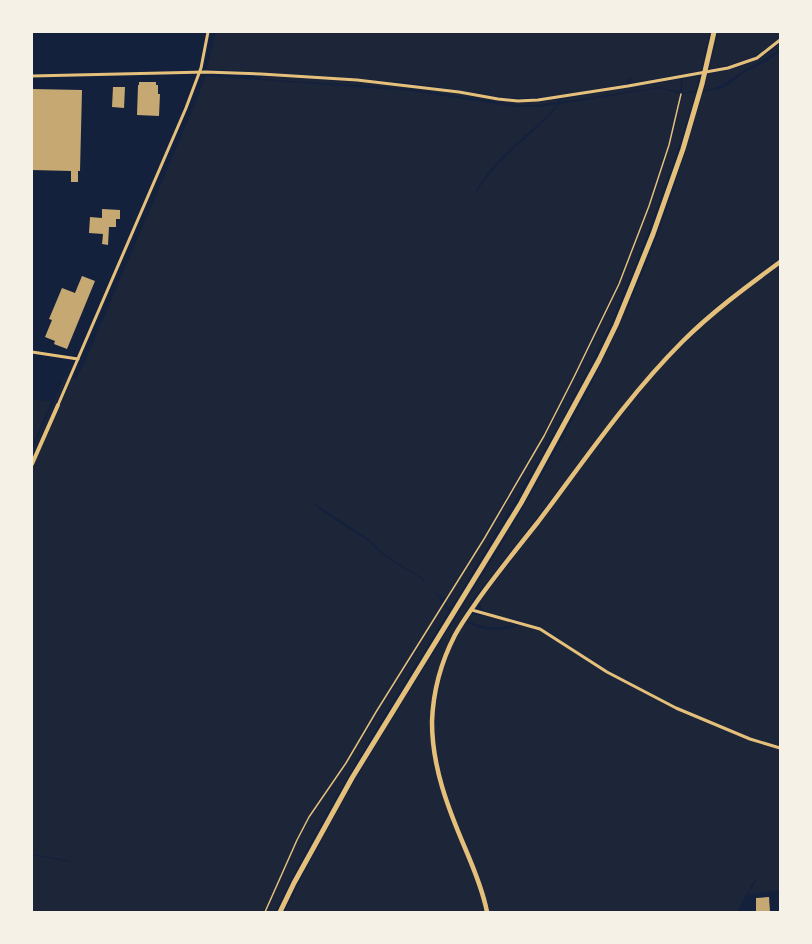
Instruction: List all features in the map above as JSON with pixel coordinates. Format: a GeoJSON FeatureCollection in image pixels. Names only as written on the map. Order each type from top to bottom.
{"type":"FeatureCollection","features":[{"type":"Feature","properties":{"kind":"highway"},"geometry":{"type":"LineString","coordinates":[[280,912],[352,778],[521,503],[616,325],[653,234],[683,149],[714,32]]}},
{"type":"Feature","properties":{"kind":"main road"},"geometry":{"type":"LineString","coordinates":[[486,912],[471,864],[443,792],[436,766],[432,734],[433,707],[443,662],[471,609],[491,581],[660,365],[715,311],[780,262]]}},
{"type":"Feature","properties":{"kind":"street"},"geometry":{"type":"LineString","coordinates":[[32,464],[186,108],[199,72],[208,32]]}},
{"type":"Feature","properties":{"kind":"street"},"geometry":{"type":"LineString","coordinates":[[32,76],[199,72],[256,74],[368,81],[518,101],[559,98],[740,65],[757,57],[780,40]]}},
{"type":"Feature","properties":{"kind":"street"},"geometry":{"type":"LineString","coordinates":[[32,352],[78,359]]}},
{"type":"Feature","properties":{"kind":"street"},"geometry":{"type":"LineString","coordinates":[[471,609],[540,629],[607,672],[676,708],[750,740],[780,748]]}},
{"type":"Feature","properties":{"kind":"path"},"geometry":{"type":"LineString","coordinates":[[265,912],[309,817],[346,763],[479,548],[519,480],[574,377],[619,284],[649,206],[669,145],[681,94]]}},
{"type":"Feature","properties":{"kind":"shaded area"},"geometry":{"type":"Polygon","coordinates":[[[216,32],[710,32],[701,71],[630,83],[631,77],[626,84],[555,96],[519,98],[498,97],[401,82],[207,69],[216,32]]]}},
{"type":"Feature","properties":{"kind":"shaded area"},"geometry":{"type":"Polygon","coordinates":[[[718,32],[780,32],[780,38],[773,45],[748,59],[709,69],[718,32]]]}},
{"type":"Feature","properties":{"kind":"shaded area"},"geometry":{"type":"Polygon","coordinates":[[[780,43],[780,49],[771,55],[720,86],[704,90],[708,73],[747,64],[773,50],[780,43]]]}},
{"type":"Feature","properties":{"kind":"shaded area"},"geometry":{"type":"Polygon","coordinates":[[[780,51],[780,258],[705,316],[663,358],[476,595],[459,622],[442,659],[435,682],[430,732],[434,734],[436,704],[446,662],[465,622],[493,630],[521,625],[522,622],[483,611],[480,602],[661,366],[719,311],[780,265],[780,890],[748,895],[755,879],[737,912],[285,912],[347,794],[525,504],[588,390],[630,302],[658,234],[682,163],[702,92],[728,85],[780,51]]]}},
{"type":"Feature","properties":{"kind":"shaded area"},"geometry":{"type":"Polygon","coordinates":[[[206,76],[410,91],[517,107],[558,104],[503,156],[483,179],[476,193],[505,158],[560,104],[659,88],[680,94],[668,144],[648,206],[617,284],[573,377],[543,435],[446,597],[442,598],[433,589],[441,605],[309,817],[296,840],[264,912],[32,912],[32,855],[75,863],[32,854],[32,468],[72,378],[76,379],[83,366],[206,76]],[[311,501],[368,541],[380,553],[426,582],[422,578],[384,554],[370,540],[311,501]]]}},
{"type":"Feature","properties":{"kind":"shaded area"},"geometry":{"type":"Polygon","coordinates":[[[261,76],[357,82],[357,85],[260,79],[261,76]]]}},
{"type":"Feature","properties":{"kind":"shaded area"},"geometry":{"type":"Polygon","coordinates":[[[699,76],[696,91],[682,93],[683,78],[699,76]]]}},
{"type":"Feature","properties":{"kind":"shaded area"},"geometry":{"type":"Polygon","coordinates":[[[681,79],[680,92],[659,87],[561,102],[561,99],[681,79]]]}},
{"type":"Feature","properties":{"kind":"shaded area"},"geometry":{"type":"Polygon","coordinates":[[[358,82],[518,102],[558,99],[558,102],[518,105],[410,89],[358,85],[358,82]]]}},
{"type":"Feature","properties":{"kind":"shaded area"},"geometry":{"type":"Polygon","coordinates":[[[696,92],[658,206],[611,323],[554,433],[450,610],[445,603],[512,495],[601,325],[649,207],[671,141],[683,94],[696,92]]]}},
{"type":"Feature","properties":{"kind":"shaded area"},"geometry":{"type":"Polygon","coordinates":[[[66,375],[68,376],[32,455],[32,451],[66,375]]]}},
{"type":"Feature","properties":{"kind":"shaded area"},"geometry":{"type":"Polygon","coordinates":[[[32,399],[51,402],[32,446],[32,399]]]}},
{"type":"Feature","properties":{"kind":"shaded area"},"geometry":{"type":"Polygon","coordinates":[[[444,606],[449,611],[336,797],[275,912],[265,912],[297,840],[444,606]]]}},
{"type":"Feature","properties":{"kind":"shaded area"},"geometry":{"type":"Polygon","coordinates":[[[471,614],[516,624],[502,627],[485,626],[466,620],[471,614]]]}},
{"type":"Feature","properties":{"kind":"building"},"geometry":{"type":"Polygon","coordinates":[[[139,82],[156,82],[158,85],[159,116],[137,115],[139,82]]]}},
{"type":"Feature","properties":{"kind":"building"},"geometry":{"type":"Polygon","coordinates":[[[113,87],[125,87],[124,108],[112,107],[113,87]]]}},
{"type":"Feature","properties":{"kind":"building"},"geometry":{"type":"Polygon","coordinates":[[[32,89],[82,90],[78,182],[71,182],[71,171],[32,170],[32,89]]]}},
{"type":"Feature","properties":{"kind":"building"},"geometry":{"type":"Polygon","coordinates":[[[102,209],[120,210],[120,219],[116,219],[116,227],[109,227],[108,245],[102,244],[103,234],[89,233],[90,217],[102,218],[102,209]]]}},
{"type":"Feature","properties":{"kind":"building"},"geometry":{"type":"Polygon","coordinates":[[[82,276],[95,281],[67,349],[54,344],[55,341],[45,337],[52,320],[49,319],[62,288],[75,293],[82,276]]]}},
{"type":"Feature","properties":{"kind":"building"},"geometry":{"type":"Polygon","coordinates":[[[769,897],[770,912],[756,912],[756,898],[769,897]]]}}]}
